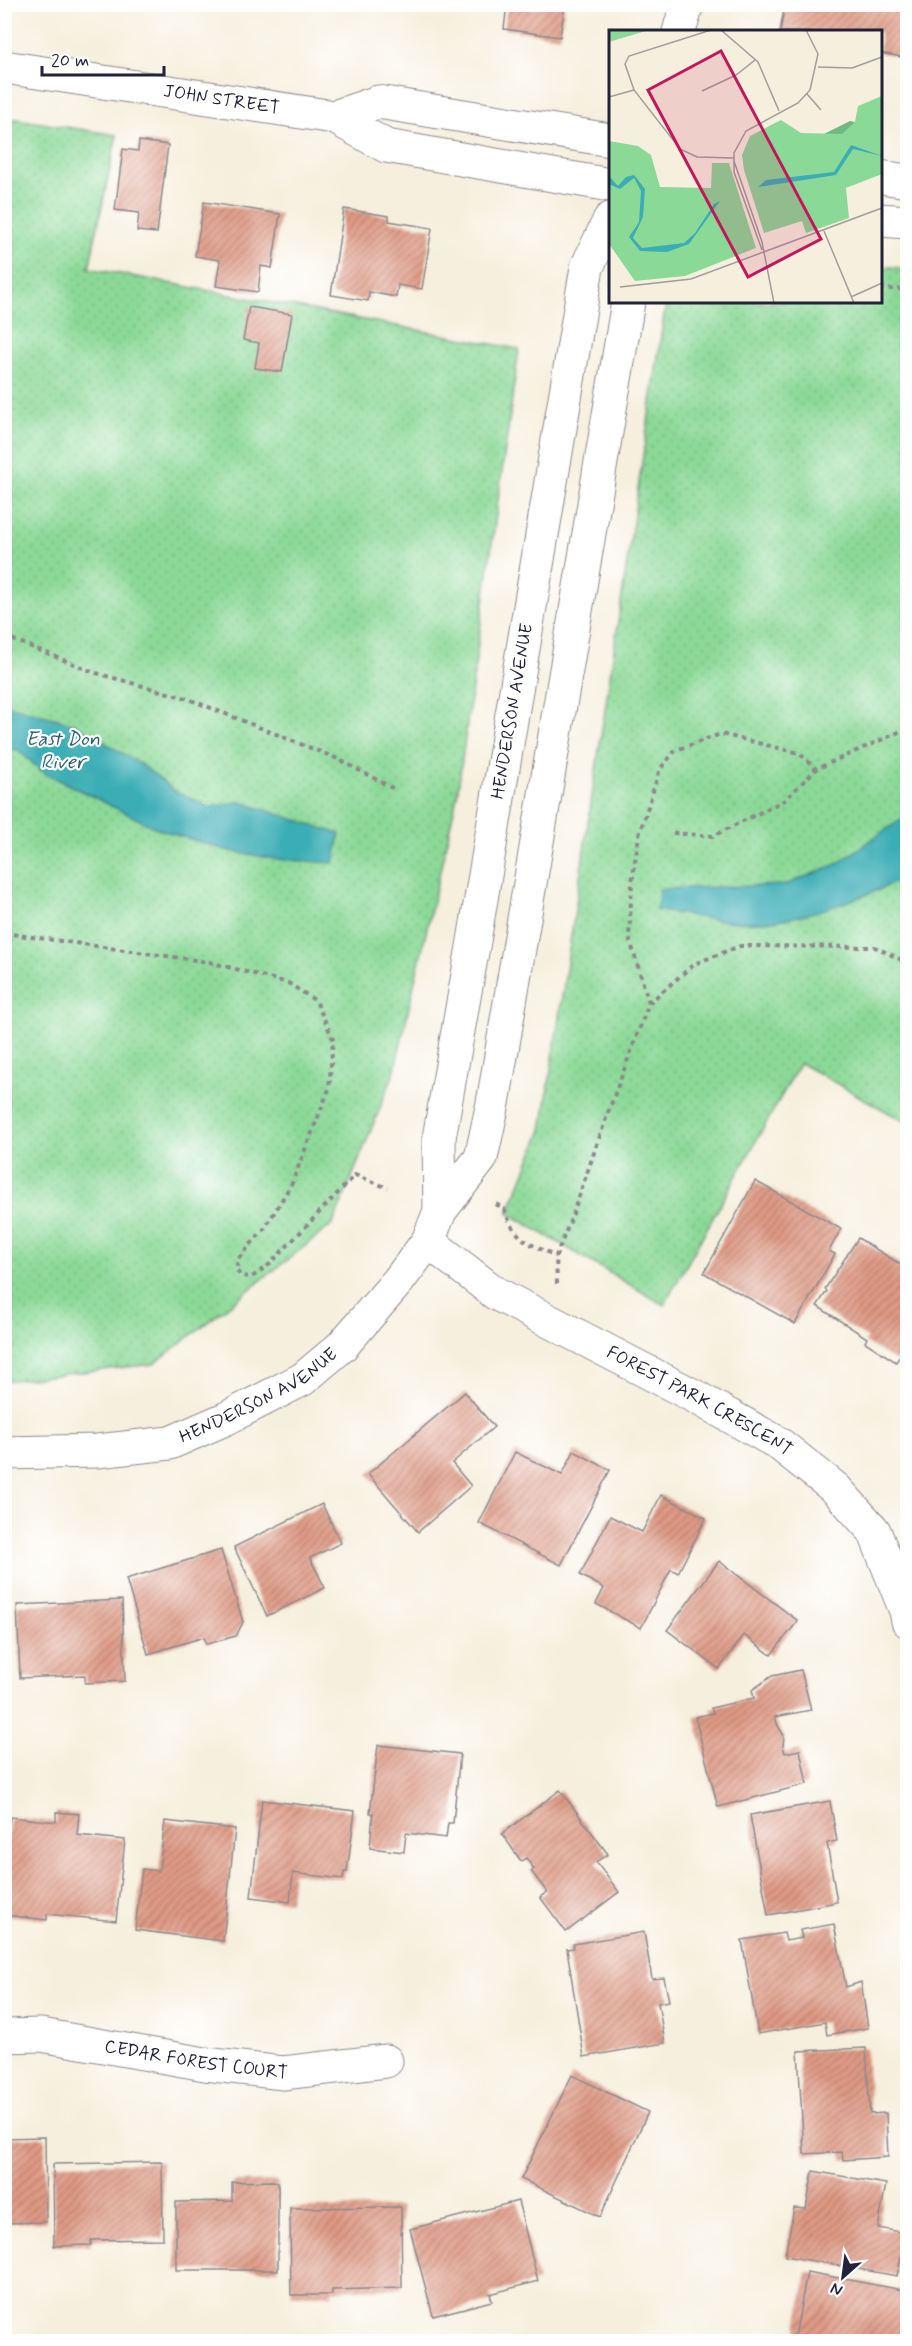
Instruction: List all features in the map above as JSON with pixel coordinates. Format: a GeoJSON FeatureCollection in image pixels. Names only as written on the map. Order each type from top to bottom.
{"type":"FeatureCollection","features":[{"type":"Feature","properties":{"kind":"street"},"geometry":{"type":"LineString","coordinates":[[680,30],[687,4]]}},
{"type":"Feature","properties":{"kind":"street","name":"JOHN STREET"},"geometry":{"type":"LineString","coordinates":[[4,67],[334,117],[386,146],[609,185]]}},
{"type":"Feature","properties":{"kind":"street","name":"JOHN STREET"},"geometry":{"type":"LineString","coordinates":[[334,117],[378,102],[609,140]]}},
{"type":"Feature","properties":{"kind":"street"},"geometry":{"type":"LineString","coordinates":[[882,177],[908,181]]}},
{"type":"Feature","properties":{"kind":"street"},"geometry":{"type":"LineString","coordinates":[[882,219],[908,222]]}},
{"type":"Feature","properties":{"kind":"street","name":"HENDERSON AVENUE"},"geometry":{"type":"LineString","coordinates":[[440,1211],[439,1138],[586,267],[609,221]]}},
{"type":"Feature","properties":{"kind":"street","name":"HENDERSON AVENUE"},"geometry":{"type":"LineString","coordinates":[[4,1453],[97,1451],[170,1443],[225,1419],[303,1379],[342,1346],[399,1280],[428,1241],[440,1211],[481,1158],[493,1103],[628,303]]}},
{"type":"Feature","properties":{"kind":"street","name":"FOREST PARK CRESCENT"},"geometry":{"type":"LineString","coordinates":[[428,1241],[495,1293],[694,1396],[778,1443],[836,1489],[874,1531],[908,1621]]}},
{"type":"Feature","properties":{"kind":"street","name":"CEDAR FOREST COURT"},"geometry":{"type":"LineString","coordinates":[[4,2036],[41,2035],[205,2064],[283,2073],[386,2061]]}},
{"type":"Feature","properties":{"kind":"path"},"geometry":{"type":"LineString","coordinates":[[882,288],[908,290]]}},
{"type":"Feature","properties":{"kind":"path"},"geometry":{"type":"LineString","coordinates":[[4,636],[96,673],[186,698],[338,759],[396,790]]}},
{"type":"Feature","properties":{"kind":"path"},"geometry":{"type":"LineString","coordinates":[[673,833],[713,836],[784,800],[816,769],[908,728]]}},
{"type":"Feature","properties":{"kind":"path"},"geometry":{"type":"LineString","coordinates":[[649,1003],[629,937],[632,882],[639,835],[660,769],[676,750],[721,734],[799,753],[816,769]]}},
{"type":"Feature","properties":{"kind":"path"},"geometry":{"type":"LineString","coordinates":[[4,933],[209,962],[288,983],[316,1001],[333,1039],[329,1089],[292,1183],[265,1228],[238,1259],[236,1270],[240,1276],[252,1277],[270,1264],[355,1175],[388,1188]]}},
{"type":"Feature","properties":{"kind":"path"},"geometry":{"type":"LineString","coordinates":[[557,1287],[556,1257],[572,1219],[609,1107],[649,1003],[694,964],[740,945],[875,946],[908,963]]}},
{"type":"Feature","properties":{"kind":"path"},"geometry":{"type":"LineString","coordinates":[[496,1204],[504,1209],[513,1230],[524,1241],[556,1257]]}},
{"type":"Feature","properties":{"kind":"green space"},"geometry":{"type":"Polygon","coordinates":[[[4,117],[117,135],[89,268],[519,349],[457,796],[394,1073],[333,1224],[154,1364],[5,1381],[4,117]]]}},
{"type":"Feature","properties":{"kind":"green space"},"geometry":{"type":"Polygon","coordinates":[[[882,266],[907,269],[907,1123],[800,1063],[664,1305],[508,1213],[542,1130],[666,303],[882,303],[882,266]]]}},
{"type":"Feature","properties":{"kind":"water","name":"East Don River"},"geometry":{"type":"Polygon","coordinates":[[[4,704],[74,724],[142,765],[175,791],[209,807],[241,802],[340,834],[334,863],[275,859],[226,850],[158,829],[43,772],[18,750],[5,748],[4,704]]]}},
{"type":"Feature","properties":{"kind":"water"},"geometry":{"type":"Polygon","coordinates":[[[907,815],[907,876],[856,899],[797,916],[762,922],[722,920],[655,910],[659,899],[659,889],[785,885],[837,864],[907,815]]]}},
{"type":"Feature","properties":{"kind":"building"},"geometry":{"type":"Polygon","coordinates":[[[507,4],[565,4],[560,37],[504,29],[507,4]]]}},
{"type":"Feature","properties":{"kind":"building"},"geometry":{"type":"Polygon","coordinates":[[[785,4],[889,4],[908,9],[908,58],[882,53],[882,30],[780,30],[785,4]]]}},
{"type":"Feature","properties":{"kind":"building"},"geometry":{"type":"Polygon","coordinates":[[[139,141],[168,145],[157,233],[137,231],[139,213],[115,210],[123,149],[138,151],[139,141]]]}},
{"type":"Feature","properties":{"kind":"building"},"geometry":{"type":"Polygon","coordinates":[[[204,202],[280,214],[272,268],[261,266],[258,292],[216,286],[220,260],[195,256],[204,202]]]}},
{"type":"Feature","properties":{"kind":"building"},"geometry":{"type":"Polygon","coordinates":[[[344,209],[389,216],[389,221],[432,228],[422,289],[398,285],[396,297],[369,292],[368,301],[331,295],[344,209]]]}},
{"type":"Feature","properties":{"kind":"building"},"geometry":{"type":"Polygon","coordinates":[[[249,307],[292,314],[282,372],[255,368],[259,343],[243,340],[249,307]]]}},
{"type":"Feature","properties":{"kind":"building"},"geometry":{"type":"Polygon","coordinates":[[[755,1181],[841,1229],[829,1251],[835,1254],[795,1324],[704,1273],[755,1181]]]}},
{"type":"Feature","properties":{"kind":"building"},"geometry":{"type":"Polygon","coordinates":[[[858,1238],[908,1269],[908,1344],[896,1362],[865,1342],[867,1338],[817,1306],[827,1291],[825,1289],[858,1238]]]}},
{"type":"Feature","properties":{"kind":"building"},"geometry":{"type":"Polygon","coordinates":[[[465,1392],[494,1427],[452,1463],[471,1486],[418,1532],[368,1474],[465,1392]]]}},
{"type":"Feature","properties":{"kind":"building"},"geometry":{"type":"Polygon","coordinates":[[[574,1451],[610,1470],[561,1565],[479,1523],[515,1452],[562,1475],[574,1451]]]}},
{"type":"Feature","properties":{"kind":"building"},"geometry":{"type":"Polygon","coordinates":[[[661,1495],[706,1518],[678,1573],[671,1569],[641,1628],[596,1604],[604,1588],[580,1575],[610,1516],[642,1532],[661,1495]]]}},
{"type":"Feature","properties":{"kind":"building"},"geometry":{"type":"Polygon","coordinates":[[[322,1504],[341,1543],[310,1558],[325,1588],[267,1616],[234,1547],[322,1504]]]}},
{"type":"Feature","properties":{"kind":"building"},"geometry":{"type":"Polygon","coordinates":[[[221,1550],[243,1622],[236,1636],[206,1644],[204,1637],[148,1654],[126,1579],[221,1550]]]}},
{"type":"Feature","properties":{"kind":"building"},"geometry":{"type":"Polygon","coordinates":[[[719,1561],[798,1621],[771,1655],[744,1635],[719,1669],[667,1630],[719,1561]]]}},
{"type":"Feature","properties":{"kind":"building"},"geometry":{"type":"Polygon","coordinates":[[[122,1600],[125,1681],[85,1683],[85,1675],[20,1678],[17,1605],[122,1600]]]}},
{"type":"Feature","properties":{"kind":"building"},"geometry":{"type":"Polygon","coordinates":[[[801,1670],[811,1710],[775,1717],[784,1736],[785,1753],[800,1750],[807,1784],[718,1807],[695,1717],[713,1713],[711,1708],[754,1698],[752,1690],[772,1676],[801,1670]]]}},
{"type":"Feature","properties":{"kind":"building"},"geometry":{"type":"Polygon","coordinates":[[[378,1745],[460,1754],[453,1823],[448,1823],[446,1838],[406,1833],[404,1852],[370,1848],[373,1813],[370,1813],[378,1745]]]}},
{"type":"Feature","properties":{"kind":"building"},"geometry":{"type":"Polygon","coordinates":[[[560,1790],[608,1854],[596,1862],[619,1892],[566,1932],[540,1897],[547,1892],[531,1871],[534,1869],[526,1858],[521,1861],[502,1834],[560,1790]]]}},
{"type":"Feature","properties":{"kind":"building"},"geometry":{"type":"Polygon","coordinates":[[[262,1800],[355,1811],[347,1872],[344,1872],[343,1879],[293,1873],[290,1902],[251,1897],[262,1800]]]}},
{"type":"Feature","properties":{"kind":"building"},"geometry":{"type":"Polygon","coordinates":[[[830,1801],[837,1841],[827,1843],[837,1902],[768,1915],[750,1815],[830,1801]]]}},
{"type":"Feature","properties":{"kind":"building"},"geometry":{"type":"Polygon","coordinates":[[[56,1812],[79,1814],[77,1835],[125,1840],[116,1921],[47,1914],[47,1920],[4,1915],[4,1868],[10,1817],[56,1822],[56,1812]]]}},
{"type":"Feature","properties":{"kind":"building"},"geometry":{"type":"Polygon","coordinates":[[[165,1821],[235,1829],[223,1941],[135,1930],[142,1869],[159,1871],[165,1821]]]}},
{"type":"Feature","properties":{"kind":"building"},"geometry":{"type":"Polygon","coordinates":[[[834,1924],[846,1987],[861,1982],[868,2028],[827,2035],[825,2022],[758,2034],[742,1940],[784,1933],[786,1941],[802,1938],[800,1930],[834,1924]]]}},
{"type":"Feature","properties":{"kind":"building"},"geometry":{"type":"Polygon","coordinates":[[[644,1932],[652,1979],[664,1978],[669,2001],[658,2003],[665,2043],[584,2057],[567,1949],[574,1948],[573,1944],[644,1932]]]}},
{"type":"Feature","properties":{"kind":"building"},"geometry":{"type":"Polygon","coordinates":[[[866,2048],[870,2114],[886,2113],[888,2157],[843,2160],[842,2152],[804,2154],[798,2051],[866,2048]]]}},
{"type":"Feature","properties":{"kind":"building"},"geometry":{"type":"Polygon","coordinates":[[[572,2075],[648,2112],[600,2217],[521,2179],[572,2075]]]}},
{"type":"Feature","properties":{"kind":"building"},"geometry":{"type":"Polygon","coordinates":[[[45,2137],[46,2222],[4,2223],[4,2138],[45,2137]]]}},
{"type":"Feature","properties":{"kind":"building"},"geometry":{"type":"Polygon","coordinates":[[[162,2162],[163,2239],[91,2240],[91,2245],[54,2246],[53,2164],[162,2162]]]}},
{"type":"Feature","properties":{"kind":"building"},"geometry":{"type":"Polygon","coordinates":[[[813,2171],[886,2184],[878,2228],[906,2233],[897,2276],[785,2256],[794,2208],[806,2209],[813,2171]]]}},
{"type":"Feature","properties":{"kind":"building"},"geometry":{"type":"Polygon","coordinates":[[[232,2182],[278,2182],[278,2270],[176,2270],[176,2202],[232,2201],[232,2182]]]}},
{"type":"Feature","properties":{"kind":"building"},"geometry":{"type":"Polygon","coordinates":[[[518,2201],[538,2281],[490,2294],[492,2301],[433,2316],[410,2229],[518,2201]]]}},
{"type":"Feature","properties":{"kind":"building"},"geometry":{"type":"Polygon","coordinates":[[[401,2207],[402,2288],[332,2290],[332,2295],[291,2295],[290,2208],[401,2207]]]}},
{"type":"Feature","properties":{"kind":"building"},"geometry":{"type":"Polygon","coordinates":[[[807,2272],[908,2291],[908,2327],[905,2342],[794,2342],[807,2272]]]}}]}
